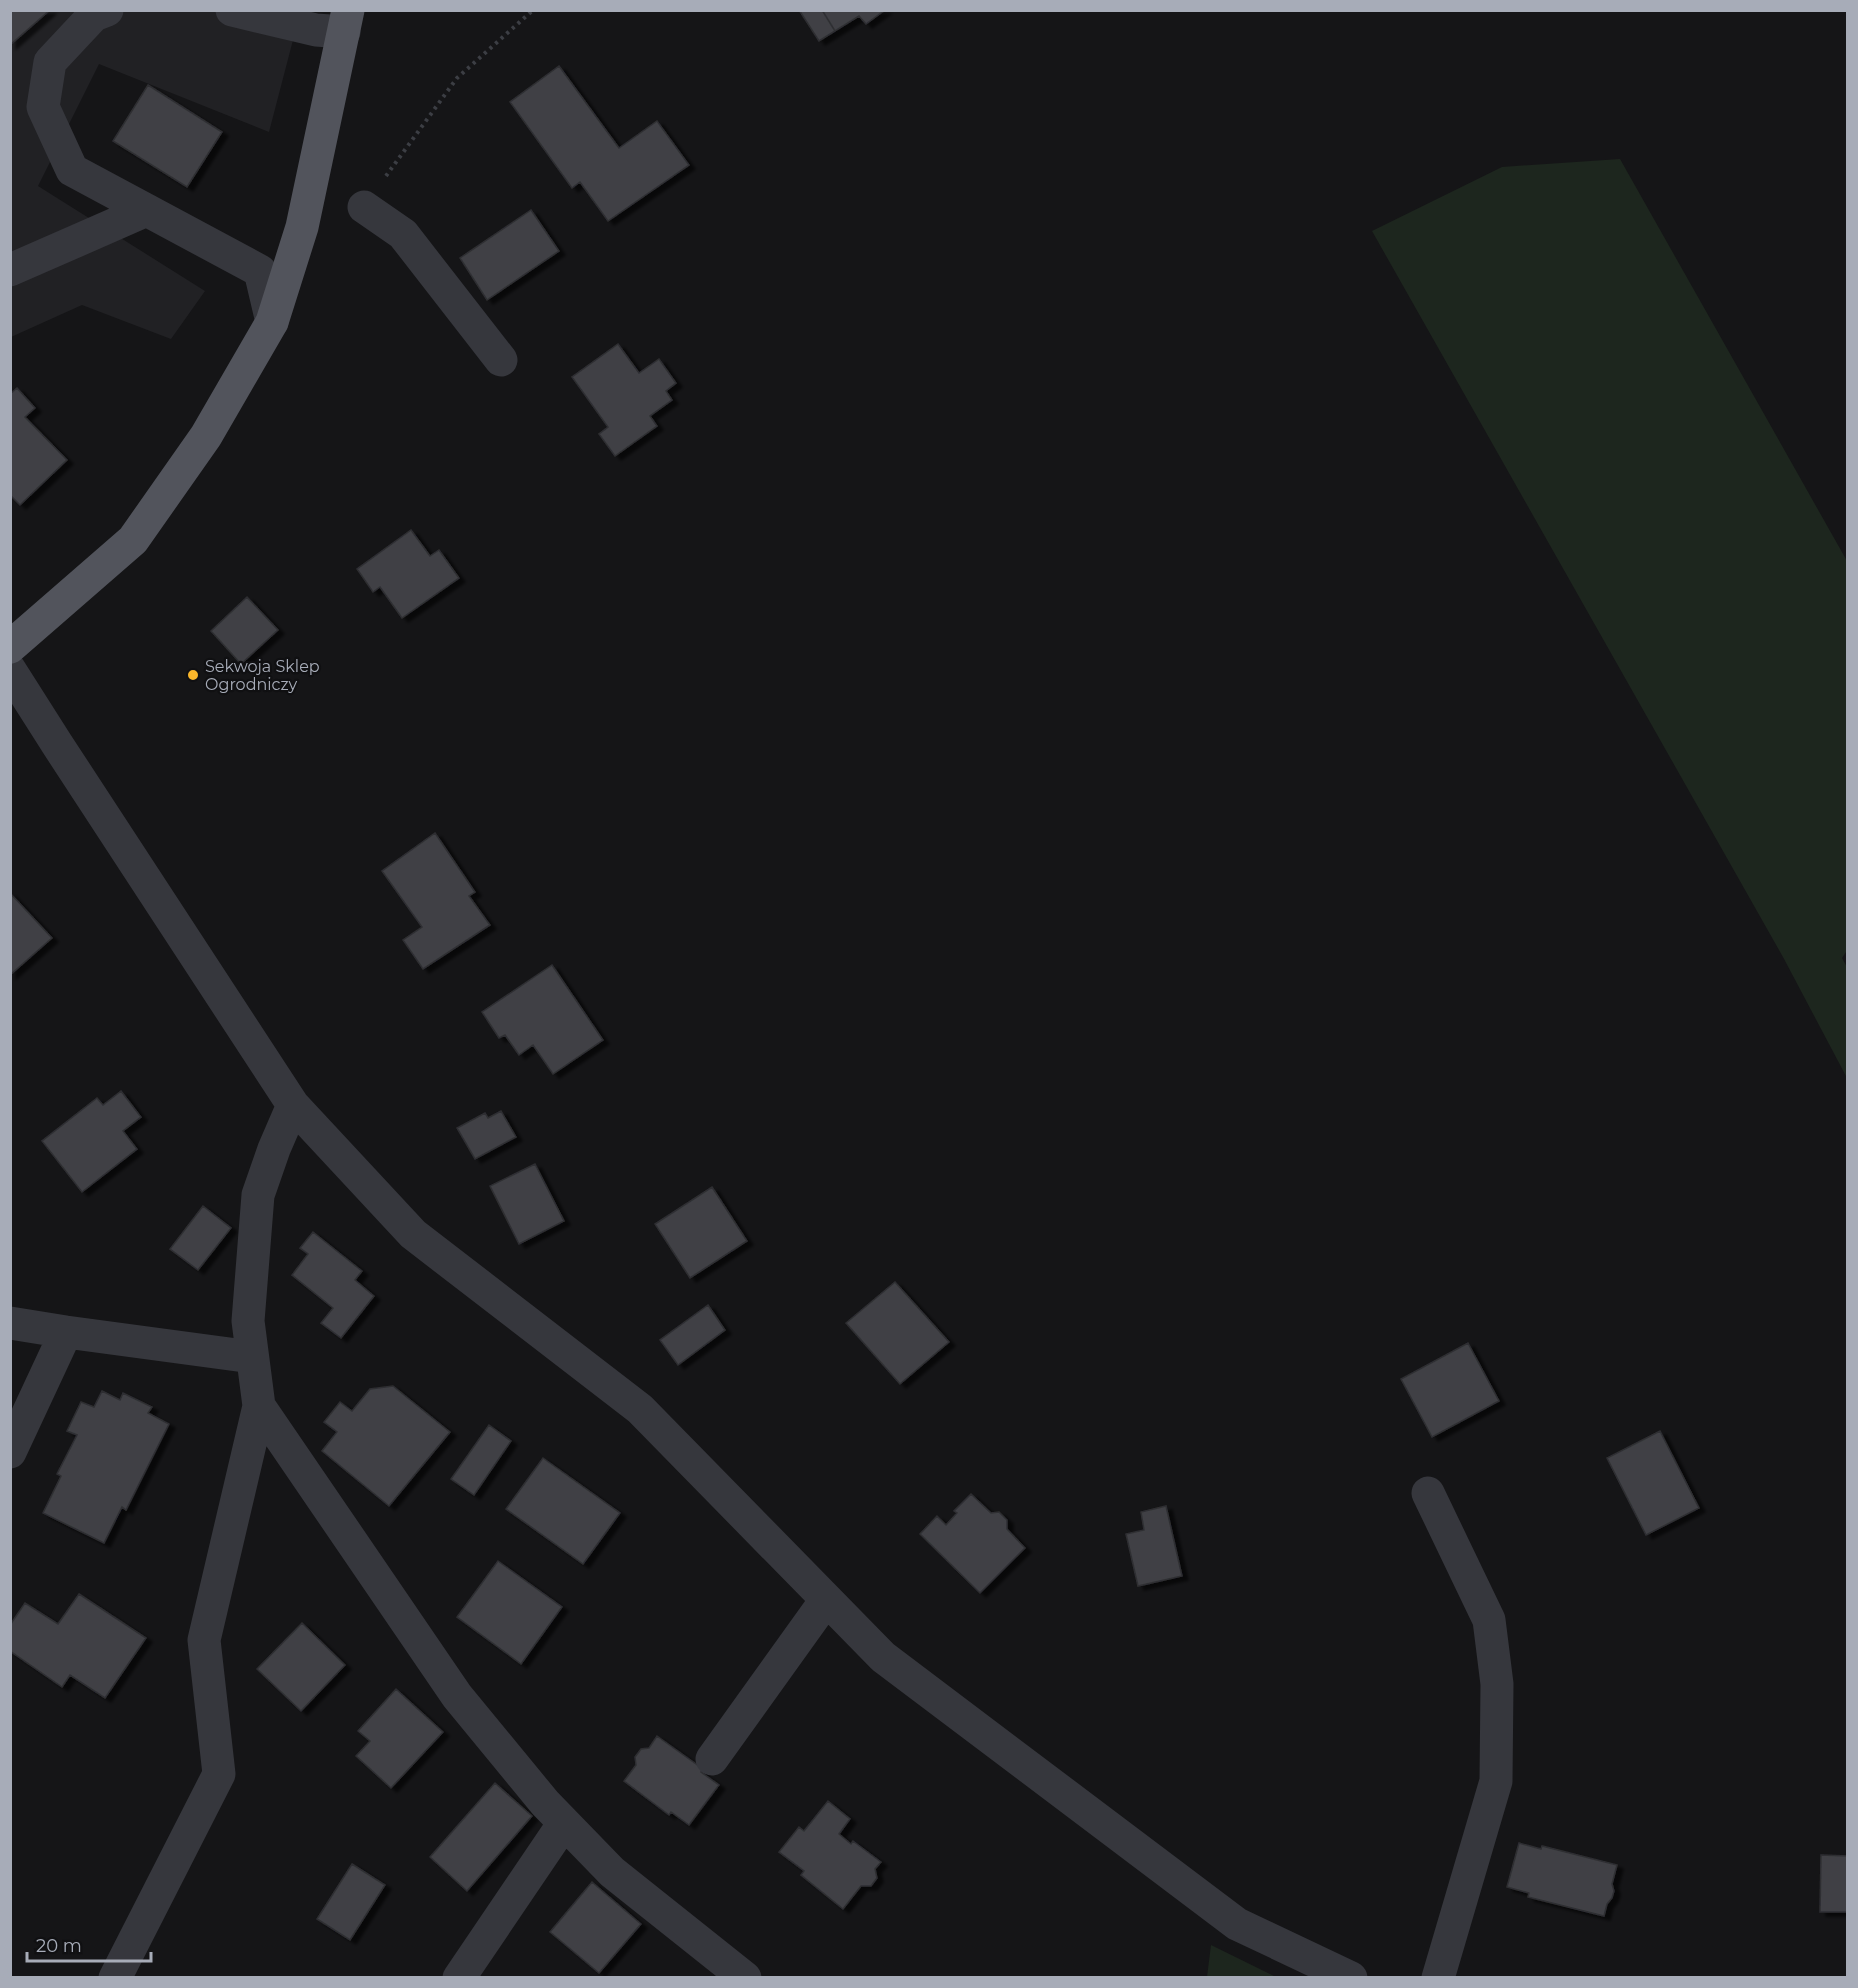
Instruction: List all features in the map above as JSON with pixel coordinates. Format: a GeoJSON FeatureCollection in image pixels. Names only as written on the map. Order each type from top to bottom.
{"type":"FeatureCollection","features":[{"type":"Feature","properties":{"kind":"main road"},"geometry":{"type":"LineString","coordinates":[[10,647],[40,624],[133,540],[206,436],[272,322],[302,227],[346,22]]}},
{"type":"Feature","properties":{"kind":"street"},"geometry":{"type":"LineString","coordinates":[[107,10],[94,15],[50,62],[43,107],[72,170],[260,271],[272,322]]}},
{"type":"Feature","properties":{"kind":"street"},"geometry":{"type":"LineString","coordinates":[[232,10],[316,30],[346,22]]}},
{"type":"Feature","properties":{"kind":"street"},"geometry":{"type":"LineString","coordinates":[[364,207],[403,234],[501,360]]}},
{"type":"Feature","properties":{"kind":"street"},"geometry":{"type":"LineString","coordinates":[[10,270],[147,210]]}},
{"type":"Feature","properties":{"kind":"street"},"geometry":{"type":"LineString","coordinates":[[10,670],[293,1105],[413,1234],[640,1409],[883,1658],[1237,1924],[1351,1977]]}},
{"type":"Feature","properties":{"kind":"street"},"geometry":{"type":"LineString","coordinates":[[115,1977],[219,1774],[204,1640],[259,1406],[248,1321],[258,1195],[293,1105]]}},
{"type":"Feature","properties":{"kind":"street"},"geometry":{"type":"LineString","coordinates":[[10,1323],[252,1357]]}},
{"type":"Feature","properties":{"kind":"street"},"geometry":{"type":"LineString","coordinates":[[10,1452],[66,1332]]}},
{"type":"Feature","properties":{"kind":"street"},"geometry":{"type":"LineString","coordinates":[[259,1406],[457,1696],[545,1803],[612,1872],[745,1977]]}},
{"type":"Feature","properties":{"kind":"street"},"geometry":{"type":"LineString","coordinates":[[1428,1493],[1489,1620],[1497,1684],[1496,1781],[1438,1977]]}},
{"type":"Feature","properties":{"kind":"street"},"geometry":{"type":"LineString","coordinates":[[712,1759],[826,1600]]}},
{"type":"Feature","properties":{"kind":"street"},"geometry":{"type":"LineString","coordinates":[[459,1977],[564,1822]]}},
{"type":"Feature","properties":{"kind":"path"},"geometry":{"type":"LineString","coordinates":[[364,207],[457,78],[533,10]]}},
{"type":"Feature","properties":{"kind":"shaded area"},"geometry":{"type":"Polygon","coordinates":[[[11,11],[246,11],[293,40],[269,132],[99,64],[38,186],[205,291],[171,339],[82,305],[11,337],[11,11]]]}},
{"type":"Feature","properties":{"kind":"shaded area"},"geometry":{"type":"Polygon","coordinates":[[[1620,159],[1847,561],[1848,949],[1842,958],[1848,969],[1847,1078],[1783,957],[1372,231],[1502,167],[1620,159]]]}},
{"type":"Feature","properties":{"kind":"shaded area"},"geometry":{"type":"Polygon","coordinates":[[[1211,1945],[1276,1977],[1207,1977],[1211,1945]]]}},
{"type":"Feature","properties":{"kind":"building"},"geometry":{"type":"Polygon","coordinates":[[[10,10],[50,10],[10,45],[10,10]]]}},
{"type":"Feature","properties":{"kind":"building"},"geometry":{"type":"Polygon","coordinates":[[[799,10],[822,10],[835,31],[819,41],[799,10]]]}},
{"type":"Feature","properties":{"kind":"building"},"geometry":{"type":"Polygon","coordinates":[[[822,10],[885,10],[866,24],[859,16],[835,31],[822,10]]]}},
{"type":"Feature","properties":{"kind":"building"},"geometry":{"type":"Polygon","coordinates":[[[559,66],[619,148],[657,121],[689,165],[608,221],[580,182],[572,188],[510,102],[559,66]]]}},
{"type":"Feature","properties":{"kind":"building"},"geometry":{"type":"Polygon","coordinates":[[[148,85],[222,132],[187,187],[113,141],[148,85]]]}},
{"type":"Feature","properties":{"kind":"building"},"geometry":{"type":"Polygon","coordinates":[[[531,210],[559,251],[487,300],[460,258],[531,210]]]}},
{"type":"Feature","properties":{"kind":"building"},"geometry":{"type":"Polygon","coordinates":[[[618,344],[639,373],[659,359],[676,383],[666,391],[672,400],[650,416],[657,426],[615,456],[599,434],[608,427],[572,377],[618,344]]]}},
{"type":"Feature","properties":{"kind":"building"},"geometry":{"type":"Polygon","coordinates":[[[17,388],[35,408],[25,417],[67,460],[20,505],[10,495],[10,394],[17,388]]]}},
{"type":"Feature","properties":{"kind":"building"},"geometry":{"type":"Polygon","coordinates":[[[411,530],[430,556],[439,550],[459,578],[402,618],[380,587],[373,592],[357,569],[411,530]]]}},
{"type":"Feature","properties":{"kind":"building"},"geometry":{"type":"Polygon","coordinates":[[[247,597],[278,630],[241,664],[211,631],[247,597]]]}},
{"type":"Feature","properties":{"kind":"building"},"geometry":{"type":"Polygon","coordinates":[[[435,833],[475,892],[469,896],[490,925],[423,969],[403,940],[422,927],[382,871],[435,833]]]}},
{"type":"Feature","properties":{"kind":"building"},"geometry":{"type":"Polygon","coordinates":[[[10,893],[52,938],[10,975],[10,893]]]}},
{"type":"Feature","properties":{"kind":"building"},"geometry":{"type":"Polygon","coordinates":[[[552,965],[603,1040],[553,1074],[533,1045],[519,1055],[505,1035],[499,1038],[482,1012],[552,965]]]}},
{"type":"Feature","properties":{"kind":"building"},"geometry":{"type":"Polygon","coordinates":[[[121,1091],[141,1117],[123,1131],[137,1149],[82,1192],[42,1141],[97,1098],[103,1105],[121,1091]]]}},
{"type":"Feature","properties":{"kind":"building"},"geometry":{"type":"Polygon","coordinates":[[[501,1111],[516,1137],[475,1159],[457,1128],[485,1113],[488,1118],[501,1111]]]}},
{"type":"Feature","properties":{"kind":"building"},"geometry":{"type":"Polygon","coordinates":[[[535,1164],[564,1221],[519,1244],[490,1186],[535,1164]]]}},
{"type":"Feature","properties":{"kind":"building"},"geometry":{"type":"Polygon","coordinates":[[[712,1187],[747,1241],[690,1278],[655,1224],[712,1187]]]}},
{"type":"Feature","properties":{"kind":"building"},"geometry":{"type":"Polygon","coordinates":[[[203,1206],[231,1228],[198,1270],[170,1249],[203,1206]]]}},
{"type":"Feature","properties":{"kind":"building"},"geometry":{"type":"Polygon","coordinates":[[[313,1232],[362,1271],[355,1280],[374,1296],[341,1338],[321,1323],[333,1308],[292,1275],[308,1254],[300,1248],[313,1232]]]}},
{"type":"Feature","properties":{"kind":"building"},"geometry":{"type":"Polygon","coordinates":[[[895,1282],[949,1342],[900,1384],[846,1323],[895,1282]]]}},
{"type":"Feature","properties":{"kind":"building"},"geometry":{"type":"Polygon","coordinates":[[[708,1305],[725,1330],[678,1365],[660,1340],[708,1305]]]}},
{"type":"Feature","properties":{"kind":"building"},"geometry":{"type":"Polygon","coordinates":[[[1468,1343],[1499,1401],[1432,1437],[1401,1379],[1468,1343]]]}},
{"type":"Feature","properties":{"kind":"building"},"geometry":{"type":"Polygon","coordinates":[[[393,1386],[450,1432],[389,1506],[322,1451],[337,1432],[324,1422],[340,1402],[352,1411],[370,1389],[393,1386]]]}},
{"type":"Feature","properties":{"kind":"building"},"geometry":{"type":"Polygon","coordinates":[[[102,1391],[120,1400],[123,1393],[152,1407],[148,1413],[169,1424],[126,1510],[122,1507],[104,1543],[43,1513],[61,1476],[57,1474],[77,1435],[67,1431],[81,1402],[94,1407],[102,1391]]]}},
{"type":"Feature","properties":{"kind":"building"},"geometry":{"type":"Polygon","coordinates":[[[489,1425],[511,1441],[474,1495],[451,1479],[489,1425]]]}},
{"type":"Feature","properties":{"kind":"building"},"geometry":{"type":"Polygon","coordinates":[[[1660,1431],[1699,1508],[1646,1535],[1607,1458],[1660,1431]]]}},
{"type":"Feature","properties":{"kind":"building"},"geometry":{"type":"Polygon","coordinates":[[[543,1458],[620,1513],[583,1564],[506,1509],[543,1458]]]}},
{"type":"Feature","properties":{"kind":"building"},"geometry":{"type":"Polygon","coordinates":[[[971,1494],[991,1513],[999,1512],[1007,1520],[1007,1529],[1025,1548],[980,1593],[920,1534],[937,1516],[946,1525],[957,1513],[954,1511],[971,1494]]]}},
{"type":"Feature","properties":{"kind":"building"},"geometry":{"type":"Polygon","coordinates":[[[1166,1506],[1182,1576],[1138,1586],[1126,1534],[1144,1530],[1141,1512],[1166,1506]]]}},
{"type":"Feature","properties":{"kind":"building"},"geometry":{"type":"Polygon","coordinates":[[[498,1561],[562,1607],[521,1664],[457,1617],[498,1561]]]}},
{"type":"Feature","properties":{"kind":"building"},"geometry":{"type":"Polygon","coordinates":[[[79,1594],[146,1638],[105,1698],[70,1675],[62,1687],[10,1651],[10,1625],[25,1603],[58,1624],[79,1594]]]}},
{"type":"Feature","properties":{"kind":"building"},"geometry":{"type":"Polygon","coordinates":[[[302,1623],[345,1665],[301,1711],[257,1669],[302,1623]]]}},
{"type":"Feature","properties":{"kind":"building"},"geometry":{"type":"Polygon","coordinates":[[[396,1689],[443,1732],[391,1788],[356,1756],[370,1741],[358,1731],[396,1689]]]}},
{"type":"Feature","properties":{"kind":"building"},"geometry":{"type":"Polygon","coordinates":[[[657,1736],[703,1769],[701,1772],[719,1785],[689,1825],[671,1812],[669,1815],[624,1781],[636,1765],[635,1757],[641,1749],[649,1748],[657,1736]]]}},
{"type":"Feature","properties":{"kind":"building"},"geometry":{"type":"Polygon","coordinates":[[[495,1783],[532,1816],[467,1891],[430,1857],[495,1783]]]}},
{"type":"Feature","properties":{"kind":"building"},"geometry":{"type":"Polygon","coordinates":[[[828,1801],[850,1819],[839,1834],[851,1844],[853,1841],[881,1862],[875,1869],[877,1878],[871,1886],[861,1886],[843,1909],[801,1875],[804,1871],[779,1852],[799,1827],[804,1831],[828,1801]]]}},
{"type":"Feature","properties":{"kind":"building"},"geometry":{"type":"Polygon","coordinates":[[[1519,1843],[1541,1849],[1542,1846],[1617,1865],[1612,1884],[1614,1891],[1604,1916],[1528,1897],[1529,1893],[1507,1887],[1519,1843]]]}},
{"type":"Feature","properties":{"kind":"building"},"geometry":{"type":"Polygon","coordinates":[[[1821,1855],[1848,1856],[1848,1912],[1820,1912],[1821,1855]]]}},
{"type":"Feature","properties":{"kind":"building"},"geometry":{"type":"Polygon","coordinates":[[[352,1864],[385,1885],[350,1940],[317,1919],[352,1864]]]}},
{"type":"Feature","properties":{"kind":"building"},"geometry":{"type":"Polygon","coordinates":[[[592,1882],[641,1924],[599,1973],[550,1932],[592,1882]]]}},
{"type":"Feature","properties":{"kind":"place","name":"Sekwoja Sklep Ogrodniczy"},"geometry":{"type":"Point","coordinates":[193,675]}}]}
